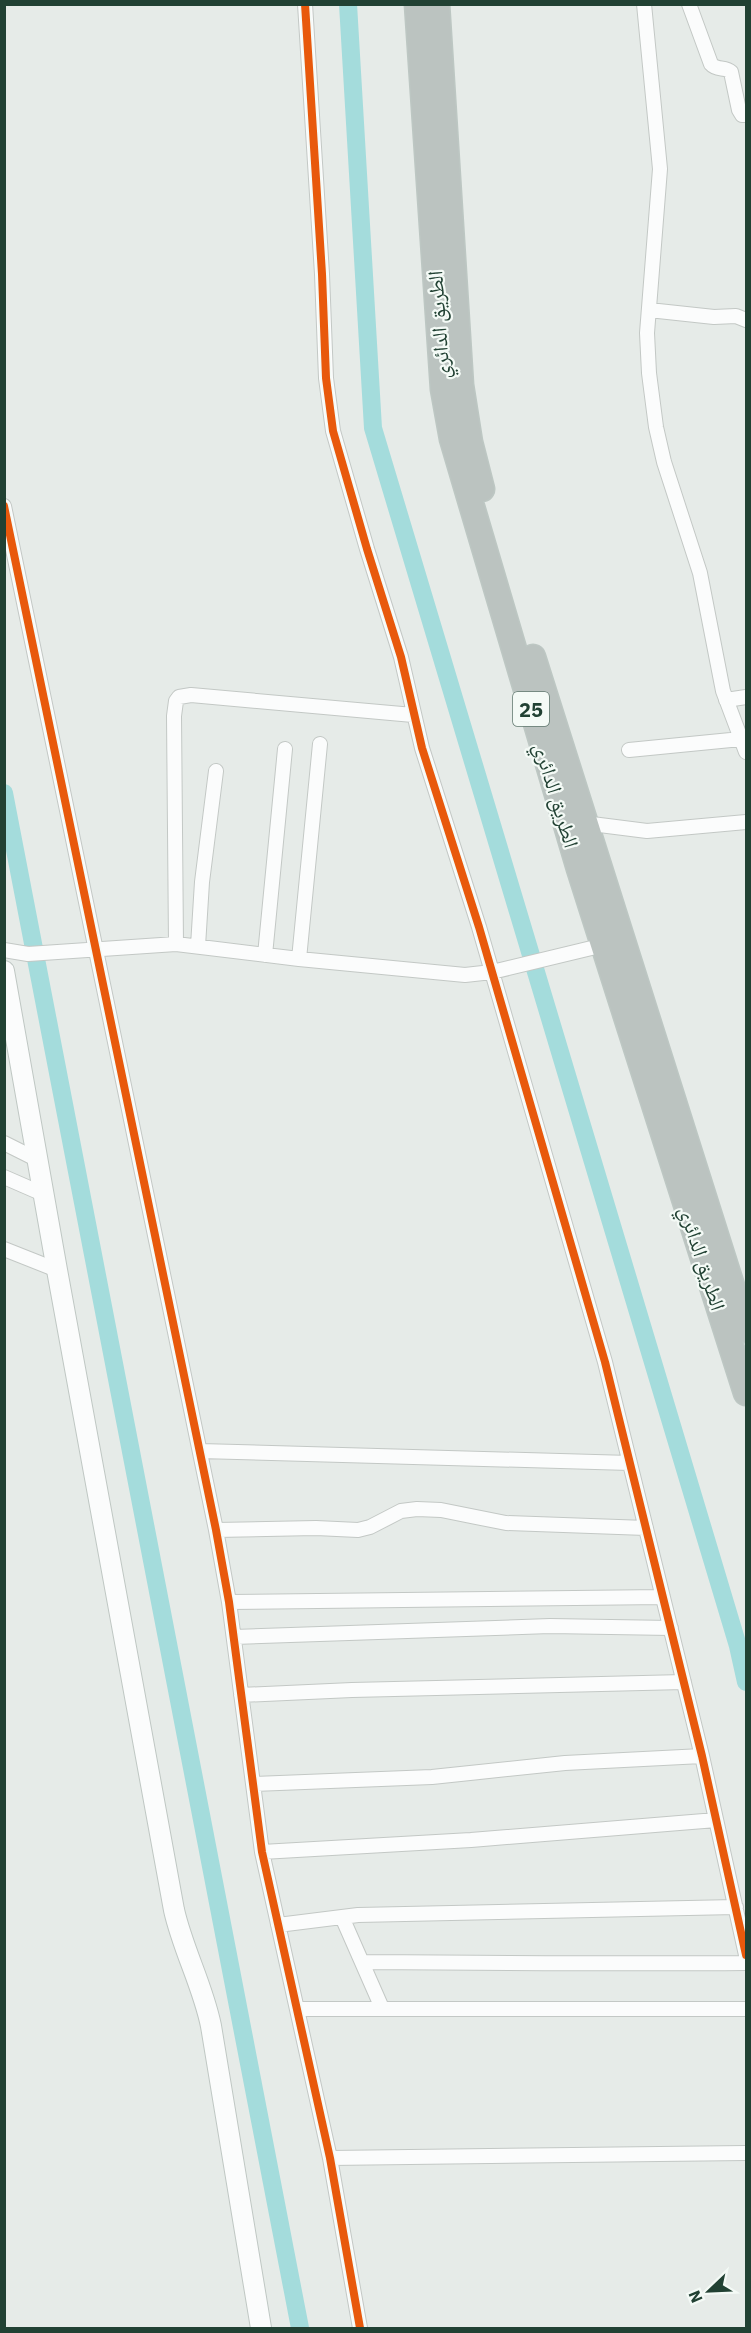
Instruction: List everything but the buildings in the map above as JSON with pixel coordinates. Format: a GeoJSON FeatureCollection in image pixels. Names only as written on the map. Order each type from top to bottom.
{"type":"FeatureCollection","features":[{"type":"Feature","properties":{"kind":"highway","name":"الطريق الدائري"},"geometry":{"type":"LineString","coordinates":[[417,4],[443,389],[452,439],[472,514],[604,945],[747,1393]]}},
{"type":"Feature","properties":{"kind":"highway","name":"الطريق الدائري"},"geometry":{"type":"LineString","coordinates":[[437,4],[461,385],[470,442],[484,500],[584,824],[747,1330]]}},
{"type":"Feature","properties":{"kind":"street"},"geometry":{"type":"LineString","coordinates":[[305,4],[329,410],[367,549],[401,657],[413,715],[492,972],[605,1362],[702,1756],[747,1955]]}},
{"type":"Feature","properties":{"kind":"street"},"geometry":{"type":"LineString","coordinates":[[644,4],[660,169],[647,333],[649,373],[656,427],[671,488],[700,573],[717,666],[726,700],[747,752]]}},
{"type":"Feature","properties":{"kind":"street"},"geometry":{"type":"LineString","coordinates":[[689,4],[711,64],[715,68],[727,69],[731,72],[739,110],[742,115],[747,115]]}},
{"type":"Feature","properties":{"kind":"street"},"geometry":{"type":"LineString","coordinates":[[649,310],[714,317],[736,316],[747,320]]}},
{"type":"Feature","properties":{"kind":"street"},"geometry":{"type":"LineString","coordinates":[[4,506],[98,949],[216,1530],[229,1602],[262,1852],[330,2158],[360,2328]]}},
{"type":"Feature","properties":{"kind":"street"},"geometry":{"type":"LineString","coordinates":[[176,944],[174,716],[176,701],[179,697],[191,695],[413,715]]}},
{"type":"Feature","properties":{"kind":"street"},"geometry":{"type":"LineString","coordinates":[[726,700],[747,697]]}},
{"type":"Feature","properties":{"kind":"street"},"geometry":{"type":"LineString","coordinates":[[629,750],[741,738]]}},
{"type":"Feature","properties":{"kind":"street"},"geometry":{"type":"LineString","coordinates":[[299,959],[320,744]]}},
{"type":"Feature","properties":{"kind":"street"},"geometry":{"type":"LineString","coordinates":[[265,955],[285,748]]}},
{"type":"Feature","properties":{"kind":"street"},"geometry":{"type":"LineString","coordinates":[[198,946],[202,882],[216,771]]}},
{"type":"Feature","properties":{"kind":"street"},"geometry":{"type":"LineString","coordinates":[[584,824],[647,831],[747,822]]}},
{"type":"Feature","properties":{"kind":"street"},"geometry":{"type":"LineString","coordinates":[[4,950],[28,954],[176,944],[465,975],[492,972],[604,945]]}},
{"type":"Feature","properties":{"kind":"street"},"geometry":{"type":"LineString","coordinates":[[4,971],[177,1925],[212,2026],[261,2328]]}},
{"type":"Feature","properties":{"kind":"street"},"geometry":{"type":"LineString","coordinates":[[4,1143],[38,1160]]}},
{"type":"Feature","properties":{"kind":"street"},"geometry":{"type":"LineString","coordinates":[[4,1177],[44,1194]]}},
{"type":"Feature","properties":{"kind":"street"},"geometry":{"type":"LineString","coordinates":[[4,1249],[57,1270]]}},
{"type":"Feature","properties":{"kind":"street"},"geometry":{"type":"LineString","coordinates":[[200,1451],[630,1463]]}},
{"type":"Feature","properties":{"kind":"street"},"geometry":{"type":"LineString","coordinates":[[216,1530],[316,1528],[358,1530],[370,1527],[401,1511],[417,1509],[441,1510],[506,1523],[646,1528]]}},
{"type":"Feature","properties":{"kind":"street"},"geometry":{"type":"LineString","coordinates":[[229,1602],[663,1597]]}},
{"type":"Feature","properties":{"kind":"street"},"geometry":{"type":"LineString","coordinates":[[234,1637],[538,1627],[671,1628]]}},
{"type":"Feature","properties":{"kind":"street"},"geometry":{"type":"LineString","coordinates":[[241,1695],[684,1682]]}},
{"type":"Feature","properties":{"kind":"street"},"geometry":{"type":"LineString","coordinates":[[253,1784],[432,1777],[565,1763],[702,1756]]}},
{"type":"Feature","properties":{"kind":"street"},"geometry":{"type":"LineString","coordinates":[[262,1852],[459,1841],[716,1820]]}},
{"type":"Feature","properties":{"kind":"street"},"geometry":{"type":"LineString","coordinates":[[278,1924],[342,1917],[736,1907]]}},
{"type":"Feature","properties":{"kind":"street"},"geometry":{"type":"LineString","coordinates":[[342,1917],[382,2008]]}},
{"type":"Feature","properties":{"kind":"street"},"geometry":{"type":"LineString","coordinates":[[363,1962],[535,1962],[634,1965],[747,1963]]}},
{"type":"Feature","properties":{"kind":"street"},"geometry":{"type":"LineString","coordinates":[[297,2009],[747,2009]]}},
{"type":"Feature","properties":{"kind":"street"},"geometry":{"type":"LineString","coordinates":[[330,2158],[747,2153]]}},
{"type":"Feature","properties":{"kind":"waterway"},"geometry":{"type":"LineString","coordinates":[[348,4],[373,428],[738,1646],[746,1682]]}},
{"type":"Feature","properties":{"kind":"waterway"},"geometry":{"type":"LineString","coordinates":[[4,793],[300,2328]]}},
{"type":"Feature","properties":{"kind":"cycle path"},"geometry":{"type":"LineString","coordinates":[[305,4],[322,274],[326,378],[333,431],[401,657],[422,748],[479,927],[605,1362],[702,1756],[746,1955]]}},
{"type":"Feature","properties":{"kind":"cycle path"},"geometry":{"type":"LineString","coordinates":[[4,506],[216,1530],[229,1602],[262,1852],[330,2158],[360,2328]]}}]}
